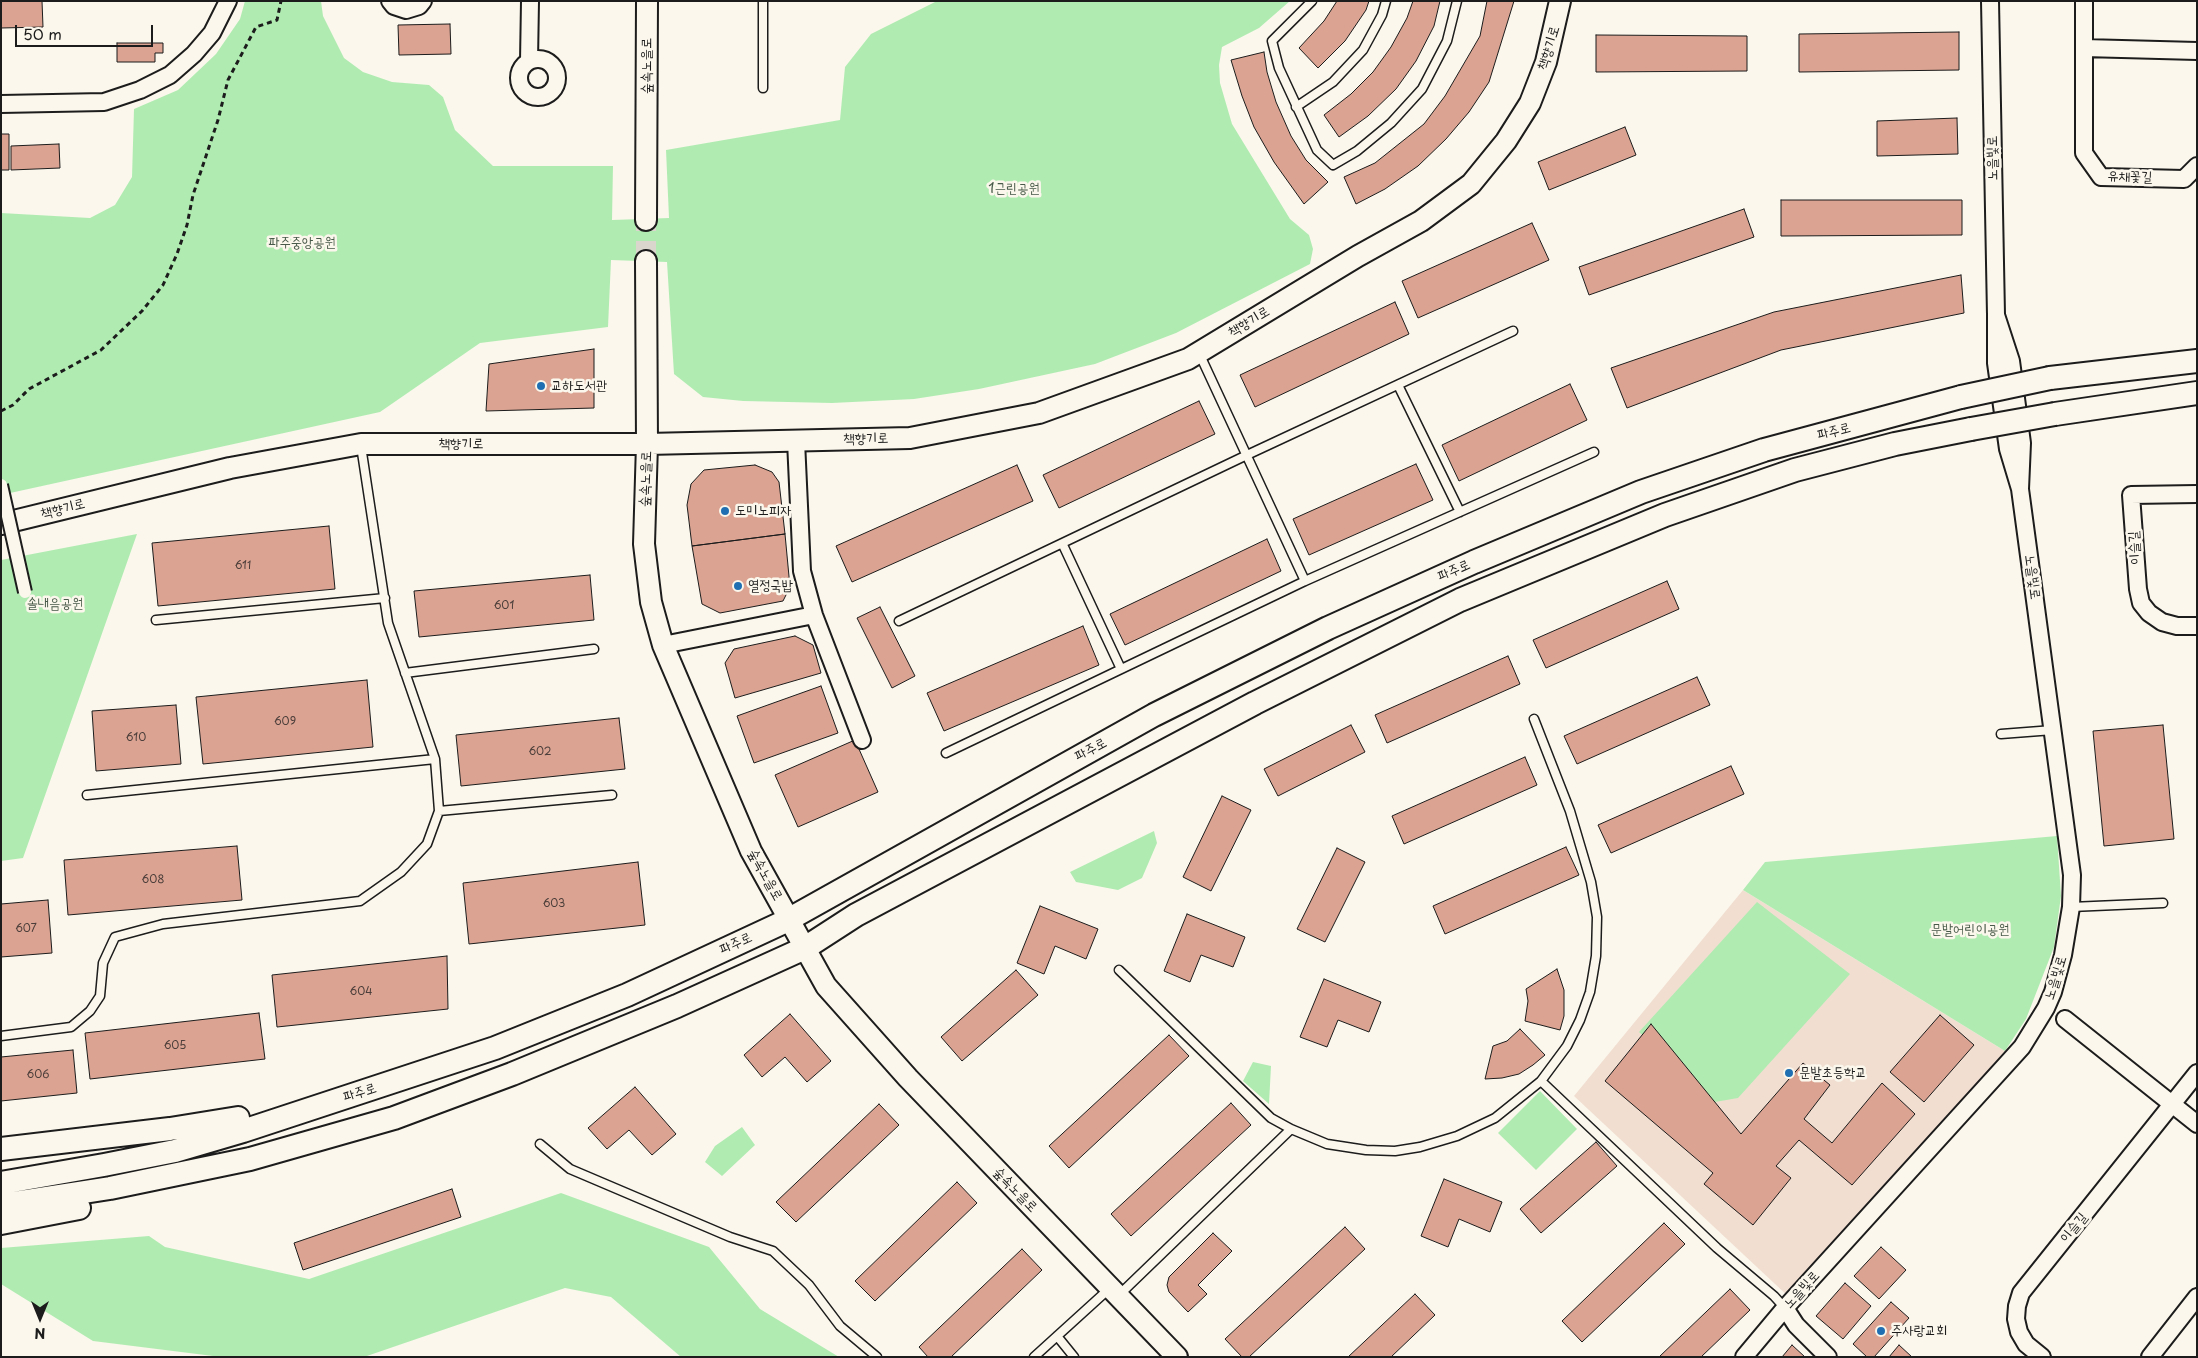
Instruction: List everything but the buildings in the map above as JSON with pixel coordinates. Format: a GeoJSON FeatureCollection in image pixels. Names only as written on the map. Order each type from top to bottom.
{"type":"FeatureCollection","features":[{"type":"Feature","properties":{"kind":"main road"},"geometry":{"type":"LineString","coordinates":[[2166,363],[2197,356]]}},
{"type":"Feature","properties":{"kind":"main road","name":"파주로"},"geometry":{"type":"LineString","coordinates":[[1,1183],[104,1165],[174,1150],[243,1131],[495,1048],[627,995],[790,919],[1154,714],[1328,628],[1474,562],[1641,492],[1764,450],[1961,398],[2050,378],[2166,363],[2197,361]]}},
{"type":"Feature","properties":{"kind":"main road","name":"파주로"},"geometry":{"type":"LineString","coordinates":[[1,1205],[180,1174],[250,1158],[394,1118],[521,1070],[677,1006],[806,948],[856,915],[882,901],[1255,703],[1460,600],[1665,515],[1795,470],[1895,444],[2056,414],[2197,393]]}},
{"type":"Feature","properties":{"kind":"main road"},"geometry":{"type":"LineString","coordinates":[[2162,397],[2197,399]]}},
{"type":"Feature","properties":{"kind":"main road"},"geometry":{"type":"LineString","coordinates":[[1,1149],[209,1124],[299,1101],[402,1079]]}},
{"type":"Feature","properties":{"kind":"main road"},"geometry":{"type":"LineString","coordinates":[[1,1223],[141,1198],[332,1145],[394,1118]]}},
{"type":"Feature","properties":{"kind":"street"},"geometry":{"type":"LineString","coordinates":[[1,104],[104,102],[140,90],[170,75],[194,54],[212,33],[228,1]]}},
{"type":"Feature","properties":{"kind":"street"},"geometry":{"type":"LineString","coordinates":[[390,1],[394,6],[406,10],[419,6],[423,1]]}},
{"type":"Feature","properties":{"kind":"street"},"geometry":{"type":"LineString","coordinates":[[529,61],[530,1]]}},
{"type":"Feature","properties":{"kind":"street","name":"숲속노을로"},"geometry":{"type":"LineString","coordinates":[[646,220],[647,1]]}},
{"type":"Feature","properties":{"kind":"street","name":"책향기로"},"geometry":{"type":"LineString","coordinates":[[1,524],[230,468],[361,444],[647,444],[910,438],[1039,413],[1188,359],[1358,256],[1421,221],[1471,184],[1506,141],[1530,103],[1546,62],[1559,13],[1560,1]]}},
{"type":"Feature","properties":{"kind":"street","name":"노을빛로"},"geometry":{"type":"LineString","coordinates":[[1744,1357],[1785,1308],[2022,1047],[2046,1008],[2053,992],[2063,955],[2071,907],[2072,875],[2020,489],[2022,443],[2011,361],[1996,315],[1990,1]]}},
{"type":"Feature","properties":{"kind":"street","name":"유채꽃길"},"geometry":{"type":"LineString","coordinates":[[2084,1],[2084,153],[2101,177],[2184,179],[2197,166]]}},
{"type":"Feature","properties":{"kind":"street"},"geometry":{"type":"LineString","coordinates":[[2084,48],[2197,51]]}},
{"type":"Feature","properties":{"kind":"street","name":"숲속노을로"},"geometry":{"type":"LineString","coordinates":[[646,261],[647,444],[644,544],[650,602],[663,645],[751,851],[826,986],[908,1078],[1177,1357]]}},
{"type":"Feature","properties":{"kind":"street"},"geometry":{"type":"LineString","coordinates":[[796,441],[802,572],[814,615],[862,740]]}},
{"type":"Feature","properties":{"kind":"street"},"geometry":{"type":"LineString","coordinates":[[1,485],[25,592]]}},
{"type":"Feature","properties":{"kind":"street","name":"이슬길"},"geometry":{"type":"LineString","coordinates":[[2197,494],[2131,495],[2138,589],[2141,603],[2149,613],[2162,622],[2177,626],[2197,626]]}},
{"type":"Feature","properties":{"kind":"street"},"geometry":{"type":"LineString","coordinates":[[663,645],[814,615]]}},
{"type":"Feature","properties":{"kind":"street"},"geometry":{"type":"LineString","coordinates":[[2065,1019],[2197,1124]]}},
{"type":"Feature","properties":{"kind":"street","name":"이슬길"},"geometry":{"type":"LineString","coordinates":[[2042,1357],[2026,1344],[2019,1332],[2016,1312],[2022,1293],[2197,1073]]}},
{"type":"Feature","properties":{"kind":"street"},"geometry":{"type":"LineString","coordinates":[[2150,1357],[2197,1297]]}},
{"type":"Feature","properties":{"kind":"street"},"geometry":{"type":"LineString","coordinates":[[1785,1308],[1796,1326],[1828,1357]]}},
{"type":"Feature","properties":{"kind":"lane"},"geometry":{"type":"LineString","coordinates":[[763,1],[763,88]]}},
{"type":"Feature","properties":{"kind":"lane"},"geometry":{"type":"LineString","coordinates":[[1312,1],[1272,41],[1279,68],[1317,150],[1333,165],[1356,151],[1391,123],[1422,89],[1447,41],[1456,1]]}},
{"type":"Feature","properties":{"kind":"lane"},"geometry":{"type":"LineString","coordinates":[[1296,107],[1333,82],[1363,50],[1382,15],[1386,1]]}},
{"type":"Feature","properties":{"kind":"lane"},"geometry":{"type":"LineString","coordinates":[[899,621],[1513,331]]}},
{"type":"Feature","properties":{"kind":"lane"},"geometry":{"type":"LineString","coordinates":[[1199,352],[1305,581]]}},
{"type":"Feature","properties":{"kind":"lane"},"geometry":{"type":"LineString","coordinates":[[1398,385],[1460,512]]}},
{"type":"Feature","properties":{"kind":"lane"},"geometry":{"type":"LineString","coordinates":[[1,1036],[71,1027],[90,1011],[100,996],[103,962],[115,938],[163,924],[360,901],[401,872],[427,844],[440,811],[435,759],[388,623],[361,444]]}},
{"type":"Feature","properties":{"kind":"lane"},"geometry":{"type":"LineString","coordinates":[[946,753],[1305,581],[1594,452]]}},
{"type":"Feature","properties":{"kind":"lane"},"geometry":{"type":"LineString","coordinates":[[1063,544],[1122,669]]}},
{"type":"Feature","properties":{"kind":"lane"},"geometry":{"type":"LineString","coordinates":[[156,620],[385,598]]}},
{"type":"Feature","properties":{"kind":"lane"},"geometry":{"type":"LineString","coordinates":[[405,673],[594,649]]}},
{"type":"Feature","properties":{"kind":"lane"},"geometry":{"type":"LineString","coordinates":[[1119,970],[1271,1118],[1291,1130],[1327,1144],[1366,1150],[1395,1150],[1420,1147],[1457,1136],[1495,1118],[1541,1082],[1567,1046],[1586,1002],[1596,956],[1597,917],[1591,882],[1570,812],[1534,719]]}},
{"type":"Feature","properties":{"kind":"lane"},"geometry":{"type":"LineString","coordinates":[[2001,734],[2053,730]]}},
{"type":"Feature","properties":{"kind":"lane"},"geometry":{"type":"LineString","coordinates":[[87,795],[435,759]]}},
{"type":"Feature","properties":{"kind":"lane"},"geometry":{"type":"LineString","coordinates":[[440,811],[612,795]]}},
{"type":"Feature","properties":{"kind":"lane"},"geometry":{"type":"LineString","coordinates":[[2071,907],[2163,903]]}},
{"type":"Feature","properties":{"kind":"lane"},"geometry":{"type":"LineString","coordinates":[[1541,1082],[1702,1235],[1785,1308]]}},
{"type":"Feature","properties":{"kind":"lane"},"geometry":{"type":"LineString","coordinates":[[1034,1357],[1057,1336],[1114,1292],[1291,1130]]}},
{"type":"Feature","properties":{"kind":"lane"},"geometry":{"type":"LineString","coordinates":[[540,1144],[570,1169],[730,1237],[773,1252],[809,1285],[840,1326],[877,1357]]}},
{"type":"Feature","properties":{"kind":"lane"},"geometry":{"type":"LineString","coordinates":[[1057,1336],[1074,1357]]}},
{"type":"Feature","properties":{"kind":"path"},"geometry":{"type":"LineString","coordinates":[[1,411],[13,404],[29,389],[101,350],[142,311],[163,285],[187,225],[193,195],[218,120],[228,80],[256,27],[277,20],[281,1]]}},
{"type":"Feature","properties":{"kind":"shaded area","name":"문발초등학교"},"geometry":{"type":"Polygon","coordinates":[[[1743,890],[2005,1051],[1790,1298],[1574,1096],[1743,890]]]}},
{"type":"Feature","properties":{"kind":"green space"},"geometry":{"type":"Polygon","coordinates":[[[245,1],[321,1],[323,16],[344,58],[363,72],[392,82],[429,85],[443,97],[455,130],[493,166],[613,166],[612,220],[669,218],[666,150],[840,120],[845,67],[871,34],[937,1],[1290,1],[1259,28],[1222,47],[1219,65],[1220,83],[1232,124],[1290,219],[1309,235],[1313,249],[1310,264],[1176,333],[1095,364],[979,389],[914,399],[832,403],[743,401],[703,397],[674,374],[667,262],[611,260],[608,327],[480,343],[380,412],[1,495],[1,213],[90,218],[115,205],[132,177],[134,109],[178,90],[216,54],[240,19],[245,1]]]}},
{"type":"Feature","properties":{"kind":"green space","name":"솔내음공원"},"geometry":{"type":"Polygon","coordinates":[[[137,534],[23,858],[1,861],[1,560],[137,534]]]}},
{"type":"Feature","properties":{"kind":"green space"},"geometry":{"type":"Polygon","coordinates":[[[1154,831],[1157,843],[1142,878],[1118,890],[1076,882],[1070,872],[1154,831]]]}},
{"type":"Feature","properties":{"kind":"green space","name":"문발어린이공원"},"geometry":{"type":"Polygon","coordinates":[[[2057,836],[2061,896],[2054,947],[2026,1019],[2005,1051],[1743,890],[1765,862],[2057,836]]]}},
{"type":"Feature","properties":{"kind":"green space"},"geometry":{"type":"Polygon","coordinates":[[[1757,902],[1850,974],[1738,1098],[1715,1102],[1639,1032],[1757,902]]]}},
{"type":"Feature","properties":{"kind":"green space"},"geometry":{"type":"Polygon","coordinates":[[[1253,1062],[1271,1066],[1269,1104],[1243,1081],[1253,1062]]]}},
{"type":"Feature","properties":{"kind":"green space"},"geometry":{"type":"Polygon","coordinates":[[[1540,1091],[1577,1129],[1536,1170],[1498,1133],[1540,1091]]]}},
{"type":"Feature","properties":{"kind":"green space"},"geometry":{"type":"Polygon","coordinates":[[[742,1127],[755,1145],[722,1176],[705,1162],[715,1146],[742,1127]]]}},
{"type":"Feature","properties":{"kind":"green space"},"geometry":{"type":"Polygon","coordinates":[[[561,1193],[709,1247],[760,1309],[839,1357],[681,1357],[611,1297],[565,1288],[364,1357],[221,1357],[93,1341],[1,1284],[1,1248],[149,1236],[165,1247],[309,1279],[561,1193]]]}},
{"type":"Feature","properties":{"kind":"tunnel"},"geometry":{"type":"LineString","coordinates":[[646,220],[646,261]]}},
{"type":"Feature","properties":{"kind":"place","name":"교하도서관"},"geometry":{"type":"Point","coordinates":[541,386]}},
{"type":"Feature","properties":{"kind":"place","name":"도미노피자"},"geometry":{"type":"Point","coordinates":[725,511]}},
{"type":"Feature","properties":{"kind":"place","name":"열정국밥"},"geometry":{"type":"Point","coordinates":[738,586]}},
{"type":"Feature","properties":{"kind":"place","name":"문발초등학교"},"geometry":{"type":"Point","coordinates":[1789,1073]}},
{"type":"Feature","properties":{"kind":"place","name":"주사랑교회"},"geometry":{"type":"Point","coordinates":[1881,1331]}},
{"type":"Feature","properties":{"kind":"park label","name":"1근린공원"},"geometry":{"type":"Point","coordinates":[1014,189]}},
{"type":"Feature","properties":{"kind":"park label","name":"파주중앙공원"},"geometry":{"type":"Point","coordinates":[302,243]}}]}
